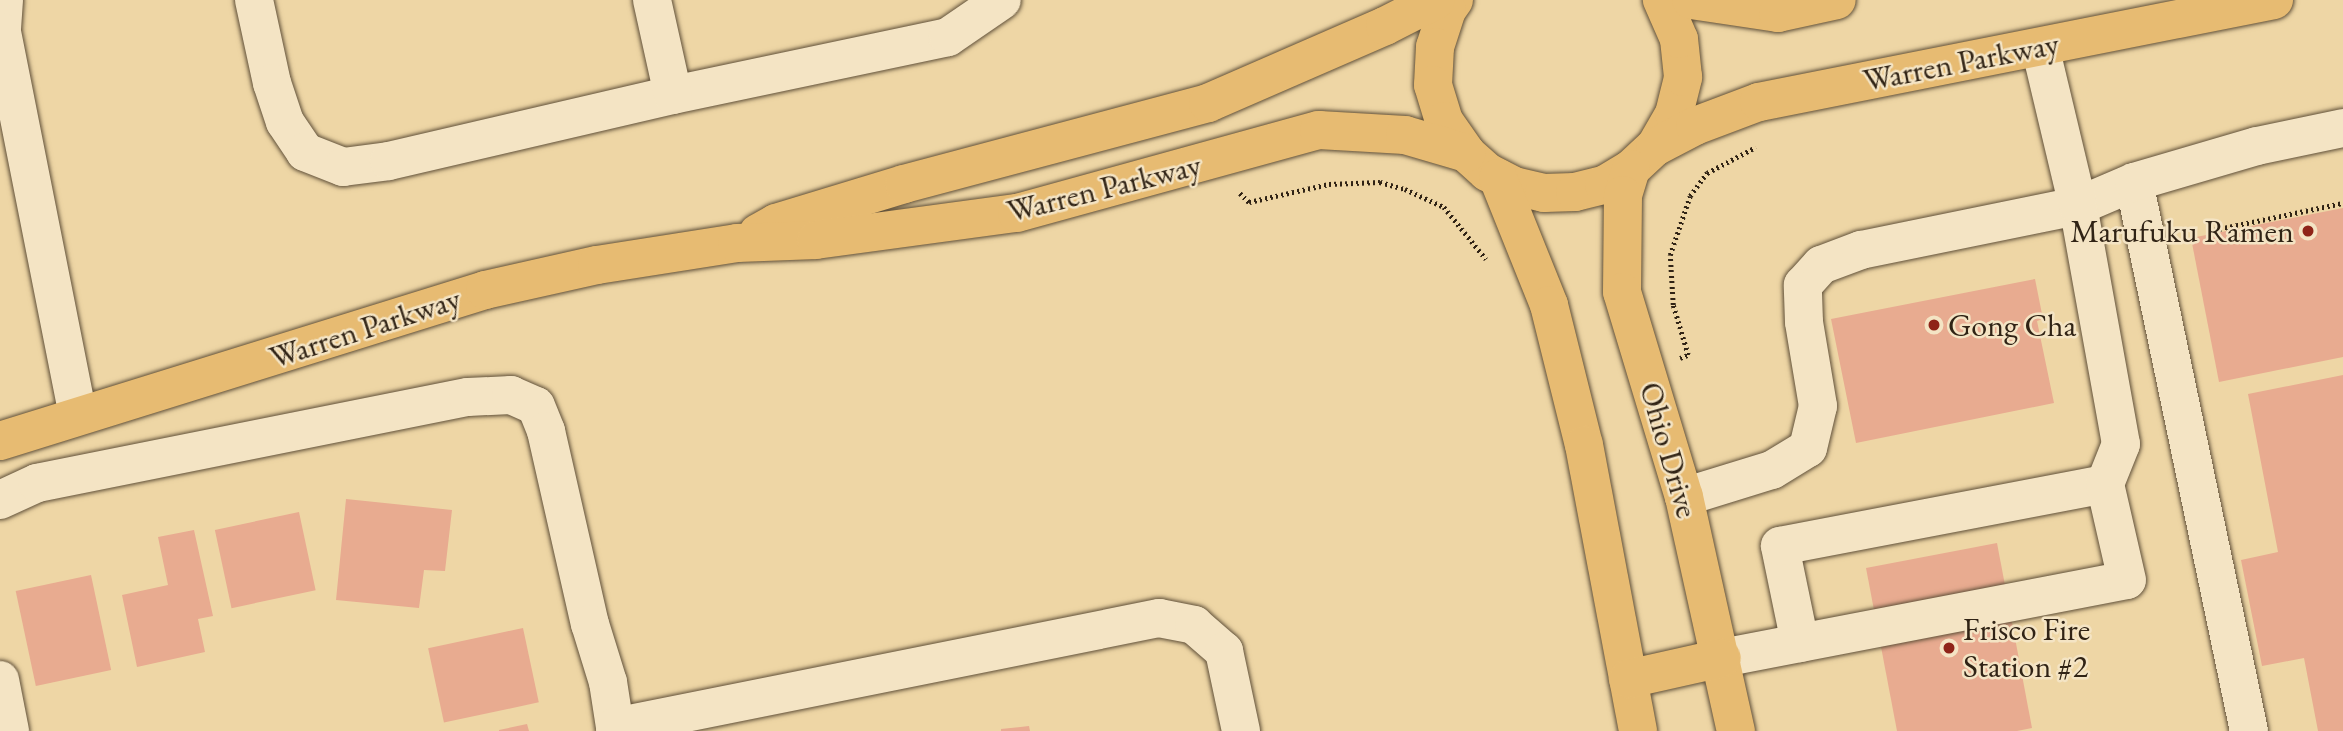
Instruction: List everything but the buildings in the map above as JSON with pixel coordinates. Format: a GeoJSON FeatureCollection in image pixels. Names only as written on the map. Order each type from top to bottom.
{"type":"FeatureCollection","features":[{"type":"Feature","properties":{"kind":"main road","name":"Warren Parkway"},"geometry":{"type":"LineString","coordinates":[[737,243],[776,223],[904,184],[1208,103],[1385,26],[1436,0]]}},
{"type":"Feature","properties":{"kind":"main road"},"geometry":{"type":"LineString","coordinates":[[1454,0],[1447,10],[1435,47],[1433,85],[1444,121],[1466,153],[1498,178],[1530,255],[1555,330],[1584,445],[1638,731]]}},
{"type":"Feature","properties":{"kind":"main road"},"geometry":{"type":"LineString","coordinates":[[1643,158],[1674,114],[1683,77],[1679,39],[1662,0]]}},
{"type":"Feature","properties":{"kind":"main road"},"geometry":{"type":"LineString","coordinates":[[1691,0],[1778,13],[1818,7],[1837,0]]}},
{"type":"Feature","properties":{"kind":"main road","name":"Warren Parkway"},"geometry":{"type":"LineString","coordinates":[[1498,178],[1514,186],[1544,192],[1575,192],[1604,185],[1695,126],[1759,102],[2274,0]]}},
{"type":"Feature","properties":{"kind":"main road","name":"Warren Parkway"},"geometry":{"type":"LineString","coordinates":[[0,441],[485,290],[597,265],[737,243],[816,240],[1017,213],[1319,130],[1405,135],[1466,153]]}},
{"type":"Feature","properties":{"kind":"main road","name":"Ohio Drive"},"geometry":{"type":"LineString","coordinates":[[1643,158],[1623,195],[1622,292],[1684,497],[1722,658],[1736,731]]}},
{"type":"Feature","properties":{"kind":"main road"},"geometry":{"type":"LineString","coordinates":[[1628,679],[1722,658]]}},
{"type":"Feature","properties":{"kind":"street"},"geometry":{"type":"LineString","coordinates":[[4,0],[2,32],[78,415]]}},
{"type":"Feature","properties":{"kind":"street"},"geometry":{"type":"LineString","coordinates":[[254,0],[272,83],[285,122],[305,152],[343,167],[389,161],[673,95],[948,37],[1002,0]]}},
{"type":"Feature","properties":{"kind":"street"},"geometry":{"type":"LineString","coordinates":[[652,0],[673,95]]}},
{"type":"Feature","properties":{"kind":"street"},"geometry":{"type":"LineString","coordinates":[[1722,658],[2127,580],[2105,484],[2121,444],[2078,206],[2040,47]]}},
{"type":"Feature","properties":{"kind":"street"},"geometry":{"type":"LineString","coordinates":[[1684,497],[1772,470],[1808,448],[1818,406],[1804,323],[1803,285],[1821,265],[1861,250],[2078,206],[2134,181],[2257,146],[2343,128]]}},
{"type":"Feature","properties":{"kind":"street"},"geometry":{"type":"LineString","coordinates":[[2134,181],[2249,731]]}},
{"type":"Feature","properties":{"kind":"street"},"geometry":{"type":"LineString","coordinates":[[0,499],[50,481],[468,397],[511,395],[536,406],[546,431],[590,624],[608,682],[615,729],[1160,618],[1194,625],[1224,651],[1241,731]]}},
{"type":"Feature","properties":{"kind":"street"},"geometry":{"type":"LineString","coordinates":[[1800,643],[1780,546],[2105,484]]}},
{"type":"Feature","properties":{"kind":"street"},"geometry":{"type":"LineString","coordinates":[[0,680],[10,731]]}},
{"type":"Feature","properties":{"kind":"path"},"geometry":{"type":"LineString","coordinates":[[1648,374],[1688,355],[1673,305],[1670,255],[1689,196],[1707,173],[1769,141]]}},
{"type":"Feature","properties":{"kind":"path"},"geometry":{"type":"LineString","coordinates":[[1210,161],[1249,202],[1329,184],[1380,182],[1405,189],[1444,207],[1490,264]]}},
{"type":"Feature","properties":{"kind":"path"},"geometry":{"type":"LineString","coordinates":[[2208,231],[2343,203]]}},
{"type":"Feature","properties":{"kind":"place","name":"Marufuku Ramen"},"geometry":{"type":"Point","coordinates":[2308,231]}},
{"type":"Feature","properties":{"kind":"place","name":"Gong Cha"},"geometry":{"type":"Point","coordinates":[1934,325]}},
{"type":"Feature","properties":{"kind":"place","name":"Frisco Fire Station #2"},"geometry":{"type":"Point","coordinates":[1949,648]}}]}
